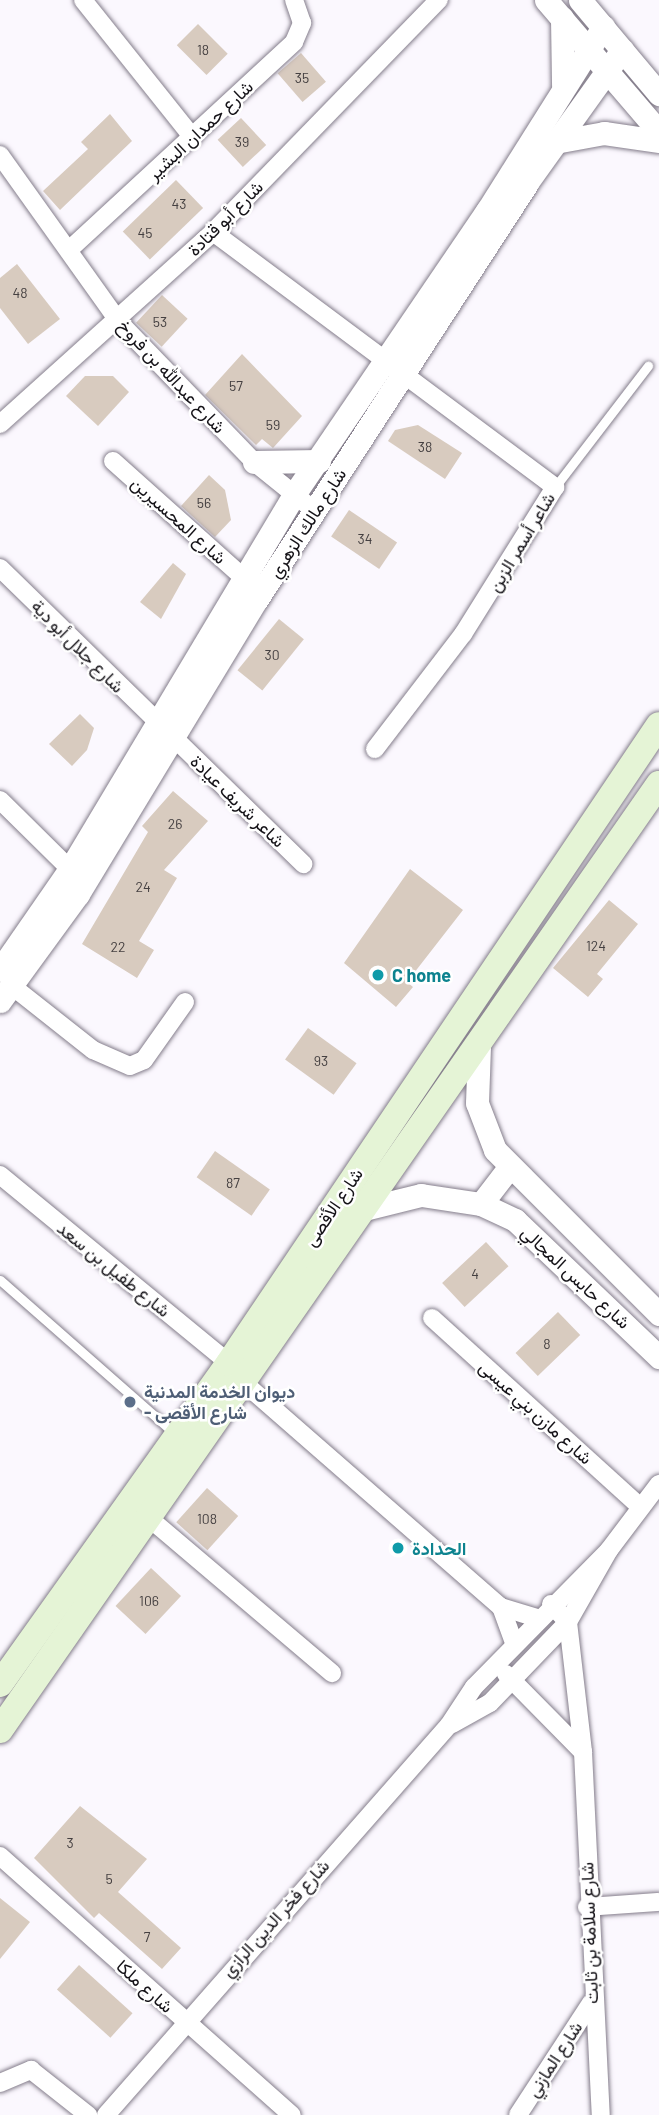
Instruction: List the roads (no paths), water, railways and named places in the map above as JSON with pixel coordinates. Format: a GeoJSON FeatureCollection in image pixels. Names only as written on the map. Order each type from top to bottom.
{"type":"FeatureCollection","features":[{"type":"Feature","properties":{"kind":"main road","name":"شارع الأقصى"},"geometry":{"type":"LineString","coordinates":[[0,1730],[149,1518],[237,1373],[659,725]]}},
{"type":"Feature","properties":{"kind":"main road","name":"شارع الأقصى"},"geometry":{"type":"LineString","coordinates":[[0,1684],[177,1436],[237,1373],[364,1209],[659,784]]}},
{"type":"Feature","properties":{"kind":"street"},"geometry":{"type":"LineString","coordinates":[[83,0],[193,138]]}},
{"type":"Feature","properties":{"kind":"street","name":"شارع حمدان البشير"},"geometry":{"type":"LineString","coordinates":[[70,249],[293,43],[302,23],[294,0]]}},
{"type":"Feature","properties":{"kind":"street","name":"شارع أبو قتادة"},"geometry":{"type":"LineString","coordinates":[[2,419],[119,322],[213,232],[439,0]]}},
{"type":"Feature","properties":{"kind":"street"},"geometry":{"type":"LineString","coordinates":[[547,0],[659,132]]}},
{"type":"Feature","properties":{"kind":"street"},"geometry":{"type":"LineString","coordinates":[[580,0],[659,94]]}},
{"type":"Feature","properties":{"kind":"street"},"geometry":{"type":"LineString","coordinates":[[562,18],[563,86]]}},
{"type":"Feature","properties":{"kind":"street","name":"شارع مالك الزهري"},"geometry":{"type":"LineString","coordinates":[[4,986],[70,869],[315,510],[393,370],[586,48],[603,27]]}},
{"type":"Feature","properties":{"kind":"street","name":"شارع مالك الزهري"},"geometry":{"type":"LineString","coordinates":[[4,986],[78,894],[244,579],[293,496],[393,370],[622,50]]}},
{"type":"Feature","properties":{"kind":"street"},"geometry":{"type":"LineString","coordinates":[[555,142],[604,132],[659,141]]}},
{"type":"Feature","properties":{"kind":"street","name":"شارع عبدالله بن فروخ"},"geometry":{"type":"LineString","coordinates":[[0,155],[70,249],[119,322],[254,462],[293,496],[315,510]]}},
{"type":"Feature","properties":{"kind":"street","name":"شاعر أسمر الزبن"},"geometry":{"type":"LineString","coordinates":[[213,232],[393,370],[555,487],[463,634],[375,749]]}},
{"type":"Feature","properties":{"kind":"street","name":"شارع المحسيرين"},"geometry":{"type":"LineString","coordinates":[[113,461],[244,579]]}},
{"type":"Feature","properties":{"kind":"street"},"geometry":{"type":"LineString","coordinates":[[254,462],[319,461]]}},
{"type":"Feature","properties":{"kind":"street","name":"شارع جلال أبو دية"},"geometry":{"type":"LineString","coordinates":[[0,568],[165,732]]}},
{"type":"Feature","properties":{"kind":"street","name":"شاعر شريف عيادة"},"geometry":{"type":"LineString","coordinates":[[165,732],[303,864]]}},
{"type":"Feature","properties":{"kind":"street"},"geometry":{"type":"LineString","coordinates":[[0,800],[70,869]]}},
{"type":"Feature","properties":{"kind":"street"},"geometry":{"type":"LineString","coordinates":[[4,986],[93,1050],[130,1066],[144,1060],[185,1002]]}},
{"type":"Feature","properties":{"kind":"street","name":"شارع حابس المجالي"},"geometry":{"type":"LineString","coordinates":[[479,1046],[479,1113],[508,1169],[659,1314]]}},
{"type":"Feature","properties":{"kind":"street"},"geometry":{"type":"LineString","coordinates":[[481,1204],[508,1169]]}},
{"type":"Feature","properties":{"kind":"street","name":"شارع طفيل بن سعد"},"geometry":{"type":"LineString","coordinates":[[0,1175],[237,1373],[502,1607]]}},
{"type":"Feature","properties":{"kind":"street","name":"شارع حابس المجالي"},"geometry":{"type":"LineString","coordinates":[[364,1209],[421,1195],[481,1204],[515,1220],[555,1252],[659,1357]]}},
{"type":"Feature","properties":{"kind":"street","name":"شارع مازن بني عيسى"},"geometry":{"type":"LineString","coordinates":[[432,1318],[639,1506]]}},
{"type":"Feature","properties":{"kind":"street","name":"شارع فخر الدين الرازي"},"geometry":{"type":"LineString","coordinates":[[449,1725],[513,1682],[568,1622],[608,1550],[639,1506],[659,1484]]}},
{"type":"Feature","properties":{"kind":"street"},"geometry":{"type":"LineString","coordinates":[[149,1518],[332,1673]]}},
{"type":"Feature","properties":{"kind":"street","name":"شارع فخر الدين الرازي"},"geometry":{"type":"LineString","coordinates":[[106,2115],[183,2021],[449,1725],[514,1643],[608,1550]]}},
{"type":"Feature","properties":{"kind":"street"},"geometry":{"type":"LineString","coordinates":[[551,1604],[568,1622]]}},
{"type":"Feature","properties":{"kind":"street"},"geometry":{"type":"LineString","coordinates":[[502,1607],[537,1618]]}},
{"type":"Feature","properties":{"kind":"street"},"geometry":{"type":"LineString","coordinates":[[502,1607],[514,1643]]}},
{"type":"Feature","properties":{"kind":"street","name":"شارع سلامة بن ثابت"},"geometry":{"type":"LineString","coordinates":[[568,1622],[583,1752],[591,2003],[601,2115]]}},
{"type":"Feature","properties":{"kind":"street"},"geometry":{"type":"LineString","coordinates":[[497,1663],[583,1752]]}},
{"type":"Feature","properties":{"kind":"street","name":"شارع ملكا"},"geometry":{"type":"LineString","coordinates":[[0,1856],[292,2115]]}},
{"type":"Feature","properties":{"kind":"street"},"geometry":{"type":"LineString","coordinates":[[587,1907],[659,1902]]}},
{"type":"Feature","properties":{"kind":"street","name":"شارع المازني"},"geometry":{"type":"LineString","coordinates":[[518,2115],[591,2003]]}},
{"type":"Feature","properties":{"kind":"street"},"geometry":{"type":"LineString","coordinates":[[0,2083],[31,2070],[88,2115]]}},
{"type":"Feature","properties":{"kind":"lane"},"geometry":{"type":"LineString","coordinates":[[555,487],[648,366]]}},
{"type":"Feature","properties":{"kind":"lane"},"geometry":{"type":"LineString","coordinates":[[0,1280],[177,1436]]}},
{"type":"Feature","properties":{"kind":"place","name":"C home"},"geometry":{"type":"Point","coordinates":[378,975]}},
{"type":"Feature","properties":{"kind":"place","name":"ديوان الخدمة المدنية - شارع الأقصى"},"geometry":{"type":"Point","coordinates":[130,1402]}},
{"type":"Feature","properties":{"kind":"place","name":"الحدادة"},"geometry":{"type":"Point","coordinates":[398,1548]}}]}
